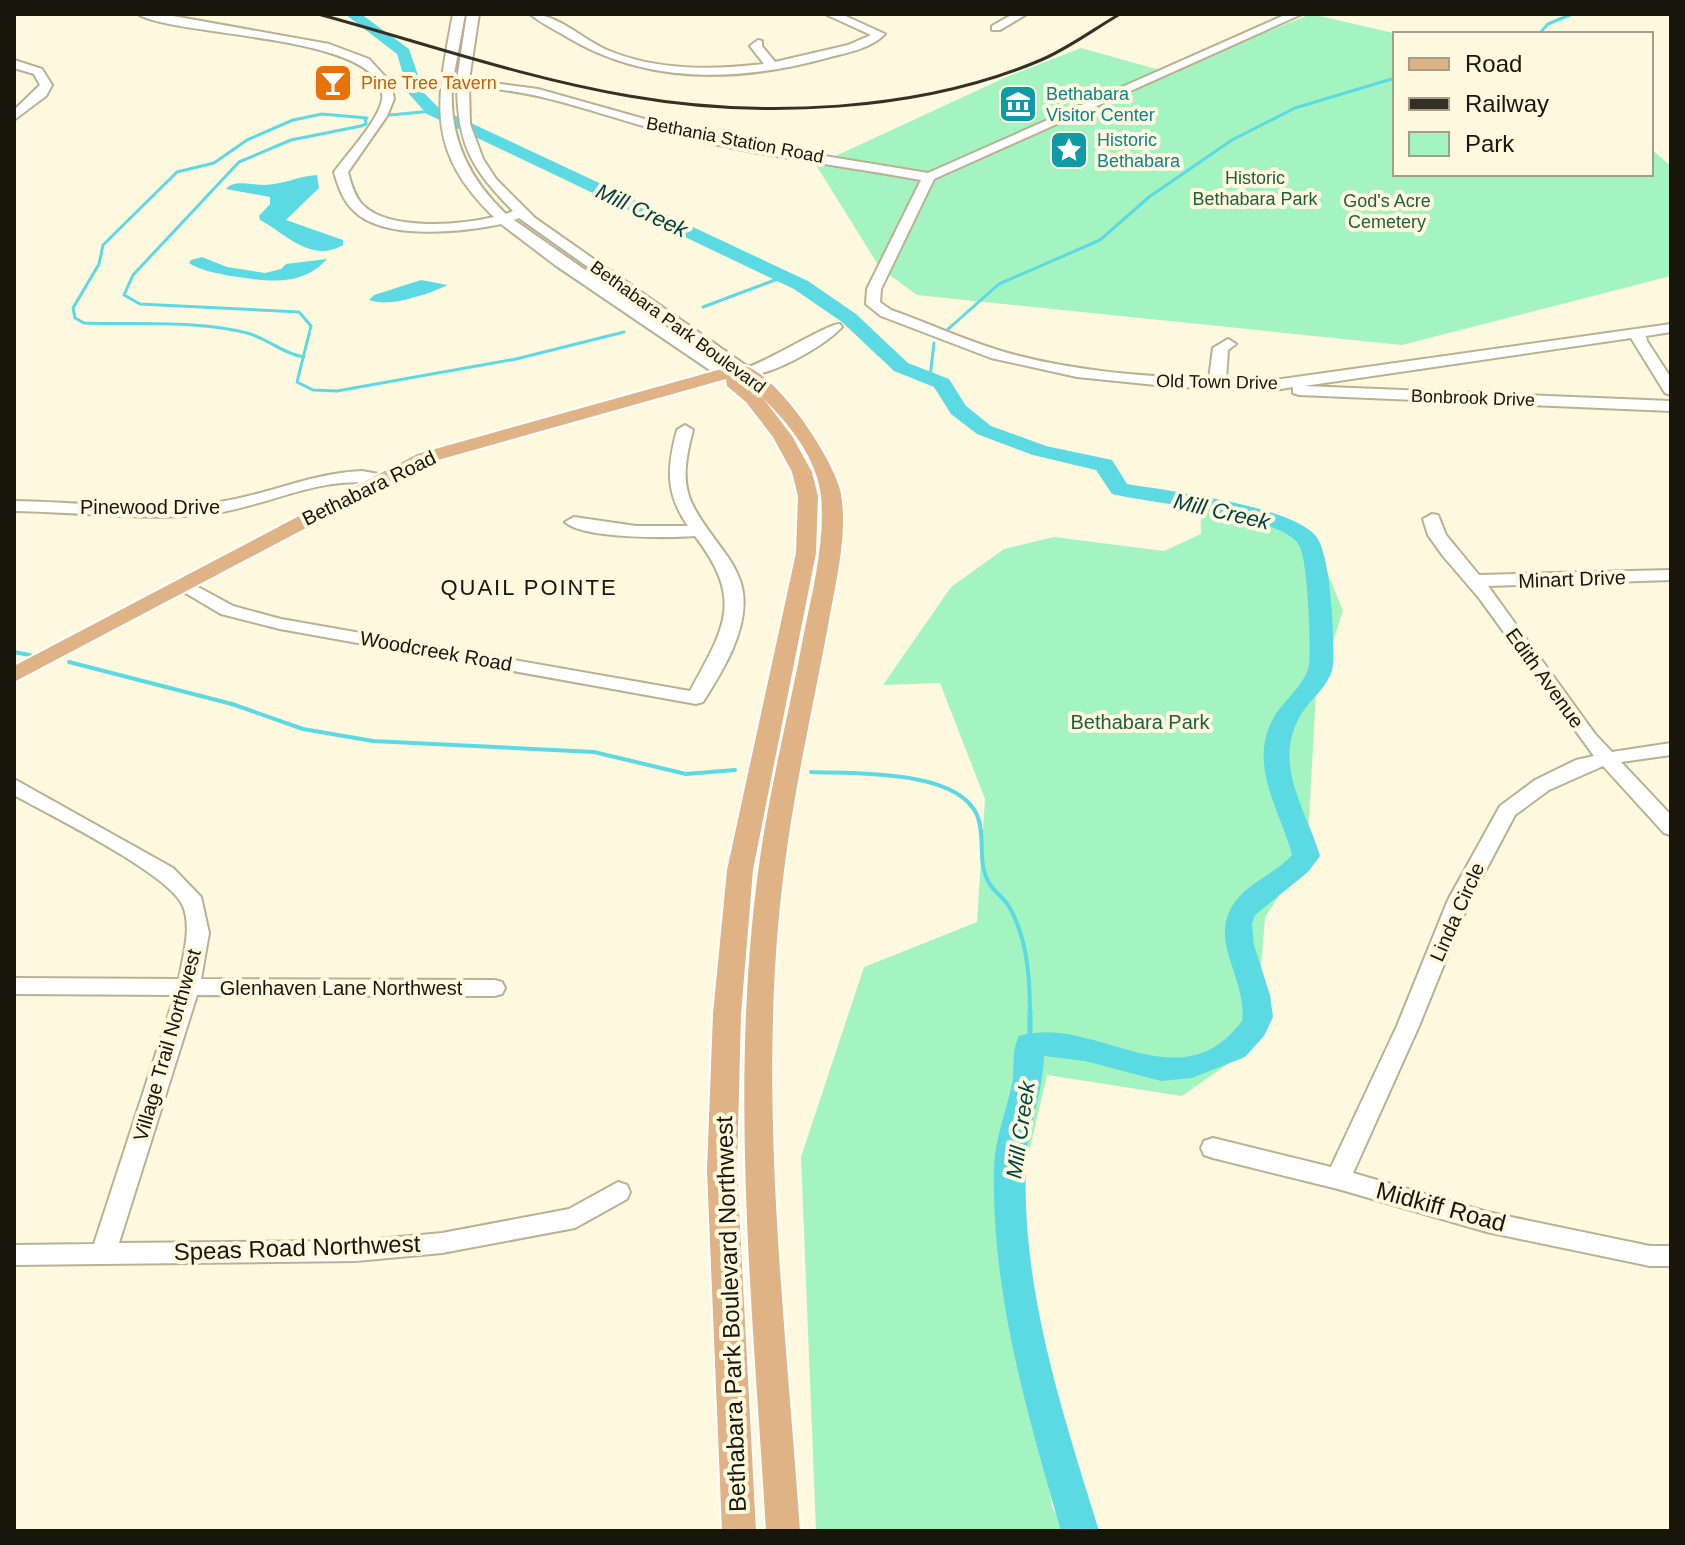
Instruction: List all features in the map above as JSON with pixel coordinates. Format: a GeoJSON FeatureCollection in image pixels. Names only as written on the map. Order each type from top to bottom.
{"type":"FeatureCollection","features":[{"type":"Feature","properties":{"kind":"main road","name":"Bethabara Road"},"geometry":{"type":"LineString","coordinates":[[14,675],[378,479],[424,458],[735,373]]}},
{"type":"Feature","properties":{"kind":"main road","name":"Bethabara Park Boulevard"},"geometry":{"type":"LineString","coordinates":[[735,373],[782,436],[802,472],[808,496],[806,553],[776,765]]}},
{"type":"Feature","properties":{"kind":"main road","name":"Bethabara Park Boulevard Northwest"},"geometry":{"type":"LineString","coordinates":[[739,1531],[723,1139],[727,1014],[740,870],[776,765]]}},
{"type":"Feature","properties":{"kind":"main road","name":"Bethabara Park Boulevard Northwest"},"geometry":{"type":"LineString","coordinates":[[776,765],[760,1014],[760,1167],[783,1531]]}},
{"type":"Feature","properties":{"kind":"street"},"geometry":{"type":"LineString","coordinates":[[144,14],[329,48],[365,62],[385,83],[388,99],[381,116],[341,172],[354,203],[362,213],[399,224],[459,227],[509,216]]}},
{"type":"Feature","properties":{"kind":"street","name":"Bethabara Park Boulevard"},"geometry":{"type":"LineString","coordinates":[[459,14],[446,99],[446,125],[454,150],[474,184],[509,216],[735,373]]}},
{"type":"Feature","properties":{"kind":"street","name":"Bethabara Park Boulevard"},"geometry":{"type":"LineString","coordinates":[[473,14],[463,83],[464,124],[477,159],[509,216]]}},
{"type":"Feature","properties":{"kind":"street"},"geometry":{"type":"LineString","coordinates":[[536,14],[602,52],[626,60],[687,70],[773,67],[803,61],[879,34],[831,14]]}},
{"type":"Feature","properties":{"kind":"street"},"geometry":{"type":"LineString","coordinates":[[996,28],[1021,14]]}},
{"type":"Feature","properties":{"kind":"street"},"geometry":{"type":"LineString","coordinates":[[929,177],[1296,14]]}},
{"type":"Feature","properties":{"kind":"street"},"geometry":{"type":"LineString","coordinates":[[758,43],[756,46],[773,67]]}},
{"type":"Feature","properties":{"kind":"street"},"geometry":{"type":"LineString","coordinates":[[14,64],[38,72],[46,85],[42,93],[14,116]]}},
{"type":"Feature","properties":{"kind":"street","name":"Bethania Station Road"},"geometry":{"type":"LineString","coordinates":[[448,83],[535,90],[678,132],[929,177]]}},
{"type":"Feature","properties":{"kind":"street","name":"Old Town Drive"},"geometry":{"type":"LineString","coordinates":[[929,177],[871,300],[886,313],[1013,359],[1140,380],[1275,385],[1671,328]]}},
{"type":"Feature","properties":{"kind":"street","name":"Bethabara Road"},"geometry":{"type":"LineString","coordinates":[[735,373],[762,368],[807,347],[835,327]]}},
{"type":"Feature","properties":{"kind":"street"},"geometry":{"type":"LineString","coordinates":[[1639,333],[1639,341],[1671,390]]}},
{"type":"Feature","properties":{"kind":"street"},"geometry":{"type":"LineString","coordinates":[[1218,384],[1221,348],[1228,344]]}},
{"type":"Feature","properties":{"kind":"street","name":"Bonbrook Drive"},"geometry":{"type":"LineString","coordinates":[[1275,385],[1325,392],[1671,406]]}},
{"type":"Feature","properties":{"kind":"street"},"geometry":{"type":"LineString","coordinates":[[574,522],[617,532],[658,534],[699,531],[680,501],[676,477],[685,430]]}},
{"type":"Feature","properties":{"kind":"street","name":"Pinewood Drive"},"geometry":{"type":"LineString","coordinates":[[14,506],[225,507],[344,477],[378,479]]}},
{"type":"Feature","properties":{"kind":"street","name":"Edith Avenue"},"geometry":{"type":"LineString","coordinates":[[1432,519],[1437,535],[1555,694],[1606,758],[1671,828]]}},
{"type":"Feature","properties":{"kind":"street","name":"Woodcreek Road"},"geometry":{"type":"LineString","coordinates":[[181,585],[227,610],[280,624],[696,698],[728,636],[735,598],[729,570],[699,531]]}},
{"type":"Feature","properties":{"kind":"street","name":"Minart Drive"},"geometry":{"type":"LineString","coordinates":[[1473,581],[1671,575]]}},
{"type":"Feature","properties":{"kind":"street","name":"Linda Circle"},"geometry":{"type":"LineString","coordinates":[[1338,1179],[1408,1026],[1459,900],[1507,811],[1542,785],[1606,758],[1671,749]]}},
{"type":"Feature","properties":{"kind":"street","name":"Village Trail Northwest"},"geometry":{"type":"LineString","coordinates":[[14,786],[166,873],[193,902],[198,933],[188,988],[103,1254]]}},
{"type":"Feature","properties":{"kind":"street","name":"Glenhaven Lane Northwest"},"geometry":{"type":"LineString","coordinates":[[14,986],[494,988]]}},
{"type":"Feature","properties":{"kind":"street","name":"Midkiff Road"},"geometry":{"type":"LineString","coordinates":[[1213,1148],[1338,1179],[1487,1222],[1650,1256],[1671,1256]]}},
{"type":"Feature","properties":{"kind":"street","name":"Speas Road Northwest"},"geometry":{"type":"LineString","coordinates":[[14,1255],[356,1251],[442,1243],[575,1218],[618,1192]]}},
{"type":"Feature","properties":{"kind":"green space","name":"Historic Bethabara Park"},"geometry":{"type":"Polygon","coordinates":[[[1311,14],[1393,33],[1393,176],[1653,176],[1653,151],[1671,166],[1671,276],[1402,345],[917,295],[880,268],[816,165],[1004,78],[1081,48],[1167,72],[1311,14]]]}},
{"type":"Feature","properties":{"kind":"green space","name":"Bethabara Park"},"geometry":{"type":"Polygon","coordinates":[[[1200,500],[1268,518],[1315,541],[1343,611],[1316,693],[1307,853],[1265,917],[1255,1045],[1182,1096],[1047,1075],[1012,1225],[1052,1507],[1066,1531],[816,1531],[801,1157],[864,967],[977,922],[985,799],[940,683],[883,685],[951,587],[1004,549],[1054,537],[1164,551],[1201,534],[1200,500]]]}},
{"type":"Feature","properties":{"kind":"water"},"geometry":{"type":"Polygon","coordinates":[[[317,175],[319,188],[286,220],[343,240],[343,245],[331,250],[309,249],[260,220],[259,216],[270,204],[270,197],[226,189],[238,183],[271,185],[317,175]]]}},
{"type":"Feature","properties":{"kind":"water"},"geometry":{"type":"Polygon","coordinates":[[[202,257],[227,267],[265,273],[281,269],[286,264],[327,259],[306,275],[269,280],[215,273],[189,263],[202,257]]]}},
{"type":"Feature","properties":{"kind":"water"},"geometry":{"type":"Polygon","coordinates":[[[421,280],[448,285],[398,301],[369,300],[374,295],[421,280]]]}},
{"type":"Feature","properties":{"kind":"waterway","name":"Mill Creek"},"geometry":{"type":"LineString","coordinates":[[352,14],[404,52],[417,94],[433,111],[801,285],[849,318],[901,367],[942,383],[958,410],[984,430],[1040,451],[1104,465],[1120,489],[1220,507],[1275,521],[1295,530],[1311,546],[1317,574],[1321,666],[1317,680],[1292,708],[1284,723],[1276,758],[1280,784],[1306,856],[1290,873],[1249,903],[1238,924],[1239,945],[1258,1006],[1255,1025],[1230,1052],[1175,1069],[1147,1067],[1078,1049],[1030,1044],[1028,1081],[1014,1132],[1010,1166],[1016,1280],[1037,1384],[1080,1531]]}},
{"type":"Feature","properties":{"kind":"waterway"},"geometry":{"type":"LineString","coordinates":[[1541,32],[1548,24],[1572,14]]}},
{"type":"Feature","properties":{"kind":"waterway"},"geometry":{"type":"LineString","coordinates":[[947,330],[999,284],[1100,240],[1149,197],[1232,140],[1295,108],[1393,79]]}},
{"type":"Feature","properties":{"kind":"waterway"},"geometry":{"type":"LineString","coordinates":[[390,115],[433,111]]}},
{"type":"Feature","properties":{"kind":"waterway"},"geometry":{"type":"LineString","coordinates":[[303,357],[254,335],[227,329],[84,323],[75,318],[73,308],[99,264],[103,245],[177,172],[214,163],[247,140],[293,120],[322,114],[367,118]]}},
{"type":"Feature","properties":{"kind":"waterway"},"geometry":{"type":"LineString","coordinates":[[303,357],[311,326],[299,312],[140,304],[124,295],[133,275],[239,162],[291,140],[361,126],[366,124],[365,118]]}},
{"type":"Feature","properties":{"kind":"waterway"},"geometry":{"type":"LineString","coordinates":[[703,307],[783,277]]}},
{"type":"Feature","properties":{"kind":"waterway"},"geometry":{"type":"LineString","coordinates":[[303,357],[297,382],[313,390],[337,391],[516,359],[624,332]]}},
{"type":"Feature","properties":{"kind":"waterway"},"geometry":{"type":"LineString","coordinates":[[930,377],[934,343]]}},
{"type":"Feature","properties":{"kind":"waterway"},"geometry":{"type":"LineString","coordinates":[[14,652],[30,655]]}},
{"type":"Feature","properties":{"kind":"waterway"},"geometry":{"type":"LineString","coordinates":[[69,662],[232,704],[303,729],[373,741],[594,752],[686,774],[735,770]]}},
{"type":"Feature","properties":{"kind":"waterway"},"geometry":{"type":"LineString","coordinates":[[811,772],[903,777],[949,789],[966,800],[980,823],[985,873],[990,885],[1008,905],[1023,943],[1030,1013]]}},
{"type":"Feature","properties":{"kind":"waterway"},"geometry":{"type":"LineString","coordinates":[[1030,1013],[1030,1044]]}},
{"type":"Feature","properties":{"kind":"railway"},"geometry":{"type":"LineString","coordinates":[[318,14],[512,70],[629,96],[679,103],[785,108],[892,100],[944,91],[994,77],[1041,60],[1120,14]]}},
{"type":"Feature","properties":{"kind":"place","name":"Pine Tree Tavern"},"geometry":{"type":"Point","coordinates":[333,83]}},
{"type":"Feature","properties":{"kind":"place","name":"Bethabara Visitor Center"},"geometry":{"type":"Point","coordinates":[1018,104]}},
{"type":"Feature","properties":{"kind":"place","name":"Historic Bethabara"},"geometry":{"type":"Point","coordinates":[1069,150]}},
{"type":"Feature","properties":{"kind":"district","name":"QUAIL POINTE"},"geometry":{"type":"Point","coordinates":[529,587]}},
{"type":"Feature","properties":{"kind":"park label","name":"God's Acre Cemetery"},"geometry":{"type":"Point","coordinates":[1387,211]}}]}
